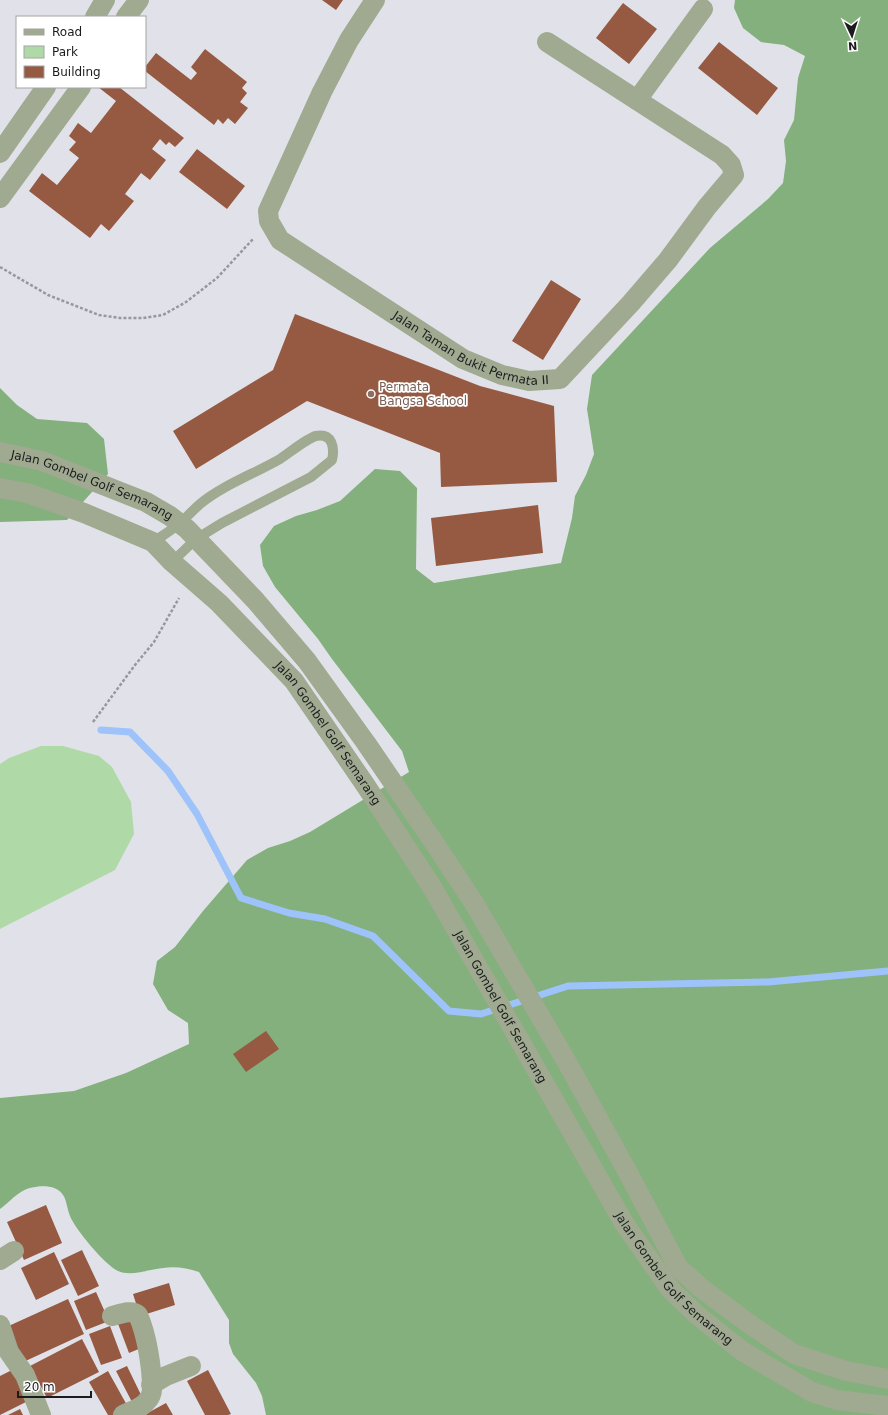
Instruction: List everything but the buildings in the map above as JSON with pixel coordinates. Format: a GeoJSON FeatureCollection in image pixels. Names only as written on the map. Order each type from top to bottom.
{"type":"FeatureCollection","features":[{"type":"Feature","properties":{"kind":"street"},"geometry":{"type":"LineString","coordinates":[[96,16],[106,0]]}},
{"type":"Feature","properties":{"kind":"street"},"geometry":{"type":"LineString","coordinates":[[127,16],[139,0]]}},
{"type":"Feature","properties":{"kind":"street"},"geometry":{"type":"LineString","coordinates":[[269,221],[268,211],[322,92],[350,40],[375,0]]}},
{"type":"Feature","properties":{"kind":"street"},"geometry":{"type":"LineString","coordinates":[[637,100],[703,9]]}},
{"type":"Feature","properties":{"kind":"street","name":"Jalan Taman Bukit Permata II"},"geometry":{"type":"LineString","coordinates":[[269,221],[280,240],[463,359],[502,375],[529,381],[560,378],[659,271],[707,207],[734,175],[732,165],[722,156],[547,42]]}},
{"type":"Feature","properties":{"kind":"street"},"geometry":{"type":"LineString","coordinates":[[0,153],[45,88]]}},
{"type":"Feature","properties":{"kind":"street"},"geometry":{"type":"LineString","coordinates":[[0,198],[80,88]]}},
{"type":"Feature","properties":{"kind":"street","name":"Jalan Gombel Golf Semarang"},"geometry":{"type":"LineString","coordinates":[[0,452],[42,461],[146,502],[170,516],[180,524],[255,600],[307,661],[434,841],[474,903],[521,982],[622,1162],[678,1267],[701,1288],[748,1323],[794,1354],[846,1371],[888,1379]]}},
{"type":"Feature","properties":{"kind":"street","name":"Jalan Gombel Golf Semarang"},"geometry":{"type":"LineString","coordinates":[[0,488],[27,493],[76,510],[153,542],[172,562],[219,603],[294,681],[366,786],[432,887],[494,993],[624,1223],[670,1289],[697,1315],[742,1351],[812,1392],[837,1400],[888,1406]]}},
{"type":"Feature","properties":{"kind":"street"},"geometry":{"type":"LineString","coordinates":[[494,993],[521,982]]}},
{"type":"Feature","properties":{"kind":"street"},"geometry":{"type":"LineString","coordinates":[[112,1316],[131,1312],[136,1313],[147,1341],[152,1391],[148,1401],[140,1407],[123,1415]]}},
{"type":"Feature","properties":{"kind":"street"},"geometry":{"type":"LineString","coordinates":[[0,1325],[9,1352],[25,1375],[41,1415]]}},
{"type":"Feature","properties":{"kind":"street"},"geometry":{"type":"LineString","coordinates":[[782,1375],[794,1354]]}},
{"type":"Feature","properties":{"kind":"street"},"geometry":{"type":"LineString","coordinates":[[151,1385],[166,1376],[191,1366]]}},
{"type":"Feature","properties":{"kind":"lane","name":"Jalan Gombel Golf Semarang"},"geometry":{"type":"LineString","coordinates":[[153,542],[180,524],[200,504],[222,490],[280,459],[314,436],[323,436],[330,440],[333,445],[334,452],[332,460],[311,477],[228,520],[196,539]]}},
{"type":"Feature","properties":{"kind":"lane"},"geometry":{"type":"LineString","coordinates":[[172,562],[196,539]]}},
{"type":"Feature","properties":{"kind":"path"},"geometry":{"type":"LineString","coordinates":[[0,268],[48,295],[99,315],[120,318],[162,316],[186,302],[218,278],[269,221]]}},
{"type":"Feature","properties":{"kind":"path"},"geometry":{"type":"LineString","coordinates":[[93,722],[154,642],[190,577]]}},
{"type":"Feature","properties":{"kind":"green space"},"geometry":{"type":"Polygon","coordinates":[[[735,0],[888,0],[888,1415],[266,1415],[262,1396],[256,1383],[233,1354],[229,1343],[229,1320],[199,1272],[186,1268],[172,1267],[134,1273],[123,1273],[118,1271],[106,1262],[84,1238],[70,1216],[63,1195],[55,1188],[44,1186],[31,1188],[21,1192],[0,1209],[0,1098],[74,1091],[126,1073],[189,1044],[188,1023],[168,1010],[153,984],[157,961],[175,947],[203,911],[247,860],[268,848],[290,841],[310,832],[409,772],[402,751],[318,639],[275,587],[263,566],[260,545],[274,526],[296,516],[340,501],[375,469],[400,471],[417,488],[416,569],[434,583],[561,563],[572,518],[575,496],[586,475],[594,454],[587,409],[592,375],[710,248],[768,199],[783,183],[786,161],[784,140],[794,120],[798,78],[805,56],[784,45],[761,42],[743,28],[734,8],[735,0]]]}},
{"type":"Feature","properties":{"kind":"green space"},"geometry":{"type":"Polygon","coordinates":[[[0,388],[17,405],[37,419],[87,423],[104,439],[108,474],[67,520],[0,522],[0,388]]]}},
{"type":"Feature","properties":{"kind":"green space"},"geometry":{"type":"Polygon","coordinates":[[[41,746],[63,746],[99,756],[112,767],[131,802],[134,834],[115,870],[0,929],[0,764],[9,758],[41,746]]]}},
{"type":"Feature","properties":{"kind":"waterway"},"geometry":{"type":"LineString","coordinates":[[101,730],[130,732],[168,771],[197,814],[241,898],[289,913],[325,919],[373,936],[449,1011],[481,1014],[568,986],[768,982],[888,971]]}},
{"type":"Feature","properties":{"kind":"place","name":"Permata Bangsa School"},"geometry":{"type":"Point","coordinates":[371,394]}}]}
